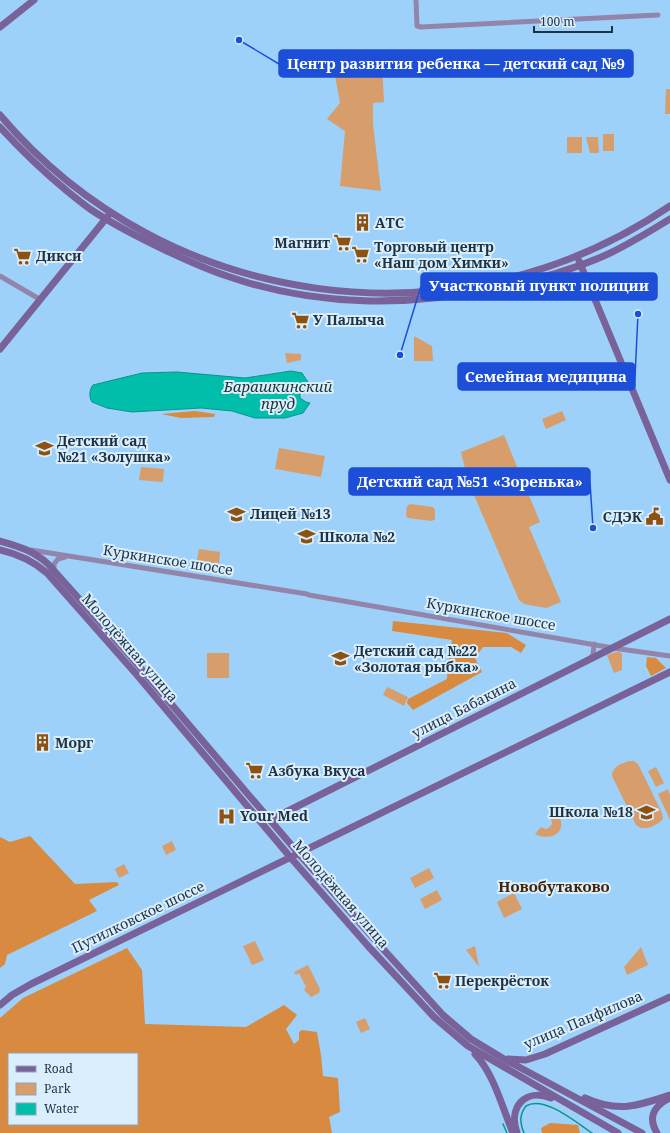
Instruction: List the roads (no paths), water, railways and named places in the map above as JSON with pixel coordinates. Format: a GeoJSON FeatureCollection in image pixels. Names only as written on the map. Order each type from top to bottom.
{"type":"FeatureCollection","features":[{"type":"Feature","properties":{"kind":"main road"},"geometry":{"type":"LineString","coordinates":[[0,27],[34,0]]}},
{"type":"Feature","properties":{"kind":"main road"},"geometry":{"type":"LineString","coordinates":[[0,115],[45,162],[77,189],[110,212],[138,228],[176,247],[232,270],[276,282],[312,288],[365,294],[396,294],[459,288],[522,275],[576,256],[625,233],[670,206]]}},
{"type":"Feature","properties":{"kind":"main road"},"geometry":{"type":"LineString","coordinates":[[0,127],[16,145],[49,176],[92,211],[148,242],[230,277],[274,289],[340,300],[391,302],[429,300],[516,284],[580,266],[627,244],[670,219]]}},
{"type":"Feature","properties":{"kind":"main road"},"geometry":{"type":"LineString","coordinates":[[0,349],[41,300],[110,212]]}},
{"type":"Feature","properties":{"kind":"main road"},"geometry":{"type":"LineString","coordinates":[[576,256],[670,480]]}},
{"type":"Feature","properties":{"kind":"main road","name":"Молодёжная улица"},"geometry":{"type":"LineString","coordinates":[[0,541],[25,549],[42,559],[54,571],[132,658],[299,854],[443,1015],[471,1039],[557,1088]]}},
{"type":"Feature","properties":{"kind":"main road","name":"Молодёжная улица"},"geometry":{"type":"LineString","coordinates":[[0,550],[37,564],[47,574],[137,675],[291,858],[368,946],[434,1017],[468,1046],[573,1107]]}},
{"type":"Feature","properties":{"kind":"main road","name":"улица Бабакина"},"geometry":{"type":"LineString","coordinates":[[270,820],[670,619]]}},
{"type":"Feature","properties":{"kind":"main road"},"geometry":{"type":"LineString","coordinates":[[299,854],[670,672]]}},
{"type":"Feature","properties":{"kind":"main road","name":"Путилковское шоссе"},"geometry":{"type":"LineString","coordinates":[[0,1005],[12,995],[31,984],[299,854]]}},
{"type":"Feature","properties":{"kind":"main road","name":"улица Панфилова"},"geometry":{"type":"LineString","coordinates":[[504,1059],[526,1060],[540,1056],[670,997]]}},
{"type":"Feature","properties":{"kind":"main road"},"geometry":{"type":"LineString","coordinates":[[468,1046],[480,1059],[486,1069],[513,1133]]}},
{"type":"Feature","properties":{"kind":"main road"},"geometry":{"type":"LineString","coordinates":[[557,1088],[601,1104],[623,1107],[644,1104],[670,1095]]}},
{"type":"Feature","properties":{"kind":"main road"},"geometry":{"type":"LineString","coordinates":[[557,1088],[642,1133]]}},
{"type":"Feature","properties":{"kind":"main road"},"geometry":{"type":"LineString","coordinates":[[517,1133],[514,1123],[515,1111],[526,1098],[537,1095],[546,1096],[573,1107],[618,1133]]}},
{"type":"Feature","properties":{"kind":"main road"},"geometry":{"type":"LineString","coordinates":[[657,1133],[654,1128],[653,1114],[662,1102],[670,1098]]}},
{"type":"Feature","properties":{"kind":"street"},"geometry":{"type":"LineString","coordinates":[[416,0],[417,26],[421,27],[658,15]]}},
{"type":"Feature","properties":{"kind":"street"},"geometry":{"type":"LineString","coordinates":[[0,276],[41,300]]}},
{"type":"Feature","properties":{"kind":"street","name":"Куркинское шоссе"},"geometry":{"type":"LineString","coordinates":[[25,549],[66,557],[483,624],[613,648],[670,656]]}},
{"type":"Feature","properties":{"kind":"street"},"geometry":{"type":"LineString","coordinates":[[54,571],[54,564],[58,559],[66,557]]}},
{"type":"Feature","properties":{"kind":"street"},"geometry":{"type":"LineString","coordinates":[[588,660],[593,655],[594,644]]}},
{"type":"Feature","properties":{"kind":"water","name":"Барашкинский пруд"},"geometry":{"type":"Polygon","coordinates":[[[291,371],[302,373],[308,382],[310,390],[303,390],[300,392],[300,398],[310,403],[303,413],[285,418],[255,418],[232,411],[201,408],[132,412],[107,408],[92,402],[90,396],[90,391],[93,385],[142,373],[177,372],[245,378],[291,371]]]}},
{"type":"Feature","properties":{"kind":"waterway"},"geometry":{"type":"LineString","coordinates":[[524,1133],[521,1116],[526,1106],[533,1104],[542,1104],[551,1107],[592,1133]]}},
{"type":"Feature","properties":{"kind":"waterway"},"geometry":{"type":"LineString","coordinates":[[503,1124],[507,1133]]}},
{"type":"Feature","properties":{"kind":"place","name":"Центр развития ребенка — детский сад №9"},"geometry":{"type":"Point","coordinates":[239,40]}},
{"type":"Feature","properties":{"kind":"place","name":"АТС"},"geometry":{"type":"Point","coordinates":[362,223]}},
{"type":"Feature","properties":{"kind":"place","name":"Магнит"},"geometry":{"type":"Point","coordinates":[343,243]}},
{"type":"Feature","properties":{"kind":"place","name":"Торговый центр «Наш дом Химки»"},"geometry":{"type":"Point","coordinates":[361,255]}},
{"type":"Feature","properties":{"kind":"place","name":"Дикси"},"geometry":{"type":"Point","coordinates":[23,256]}},
{"type":"Feature","properties":{"kind":"place","name":"Семейная медицина"},"geometry":{"type":"Point","coordinates":[638,314]}},
{"type":"Feature","properties":{"kind":"place","name":"У Палыча"},"geometry":{"type":"Point","coordinates":[300,320]}},
{"type":"Feature","properties":{"kind":"place","name":"Участковый пункт полиции"},"geometry":{"type":"Point","coordinates":[400,355]}},
{"type":"Feature","properties":{"kind":"place","name":"Детский сад №21 «Золушка»"},"geometry":{"type":"Point","coordinates":[44,449]}},
{"type":"Feature","properties":{"kind":"place","name":"Лицей №13"},"geometry":{"type":"Point","coordinates":[237,514]}},
{"type":"Feature","properties":{"kind":"place","name":"СДЭК"},"geometry":{"type":"Point","coordinates":[655,517]}},
{"type":"Feature","properties":{"kind":"place","name":"Детский сад №51 «Зоренька»"},"geometry":{"type":"Point","coordinates":[593,528]}},
{"type":"Feature","properties":{"kind":"place","name":"Школа №2"},"geometry":{"type":"Point","coordinates":[306,537]}},
{"type":"Feature","properties":{"kind":"place","name":"Детский сад №22 «Золотая рыбка»"},"geometry":{"type":"Point","coordinates":[341,659]}},
{"type":"Feature","properties":{"kind":"place","name":"Морг"},"geometry":{"type":"Point","coordinates":[42,743]}},
{"type":"Feature","properties":{"kind":"place","name":"Азбука Вкуса"},"geometry":{"type":"Point","coordinates":[255,771]}},
{"type":"Feature","properties":{"kind":"place","name":"Школа №18"},"geometry":{"type":"Point","coordinates":[646,812]}},
{"type":"Feature","properties":{"kind":"place","name":"Your Med"},"geometry":{"type":"Point","coordinates":[227,816]}},
{"type":"Feature","properties":{"kind":"place","name":"Перекрёсток"},"geometry":{"type":"Point","coordinates":[442,981]}},
{"type":"Feature","properties":{"kind":"district","name":"Новобутаково"},"geometry":{"type":"Point","coordinates":[554,887]}}]}
